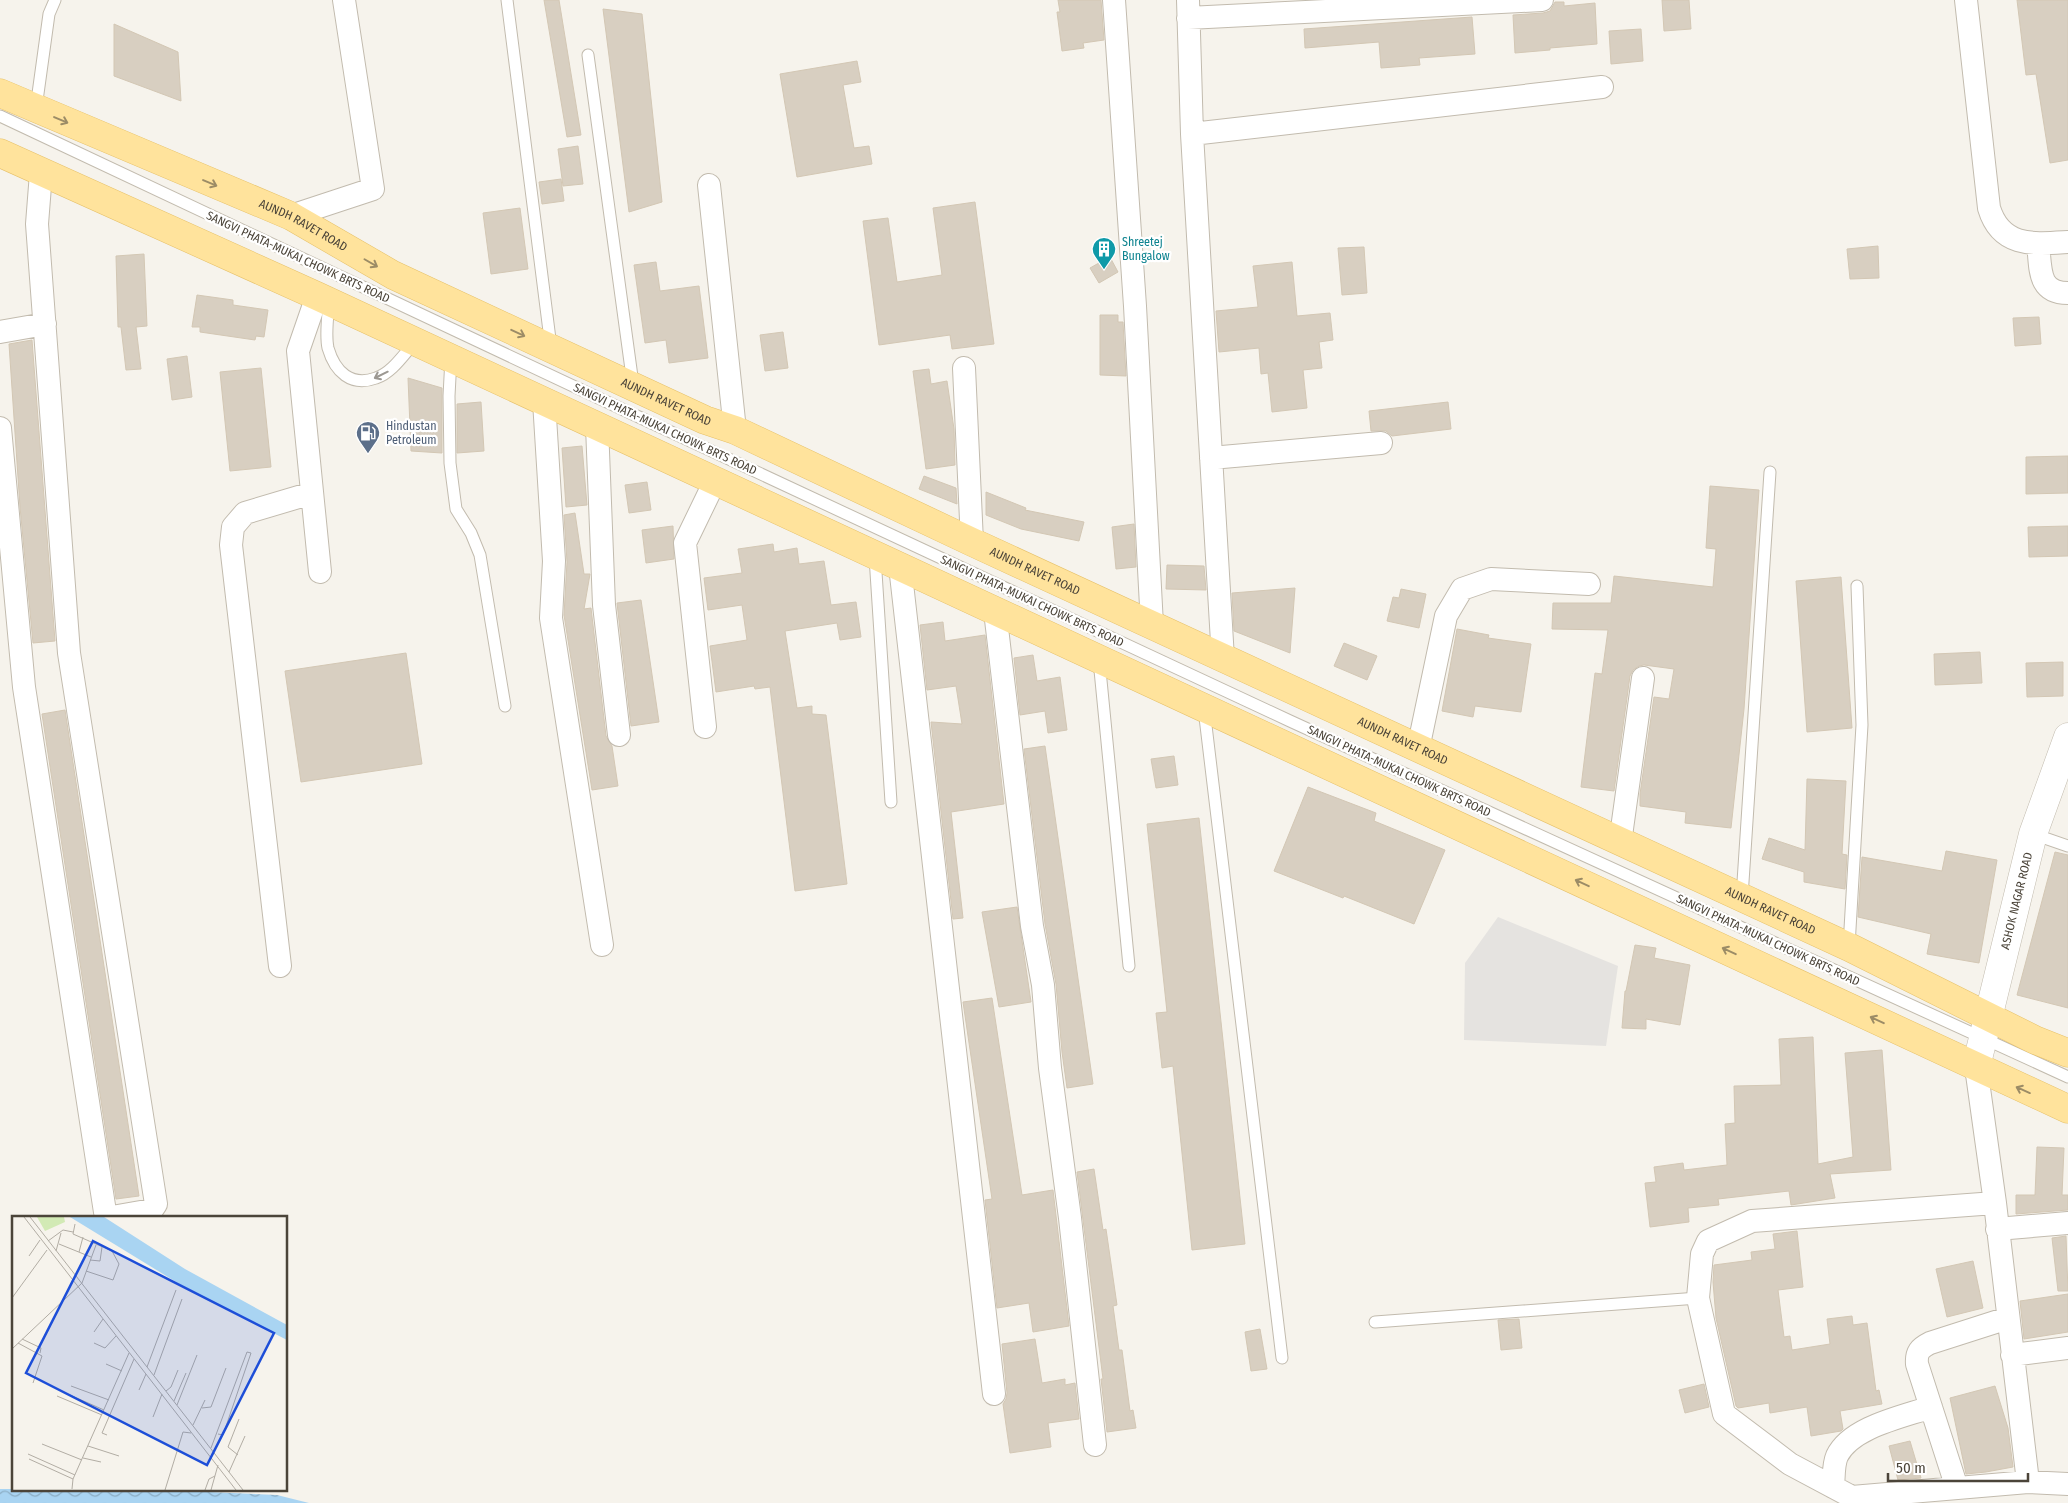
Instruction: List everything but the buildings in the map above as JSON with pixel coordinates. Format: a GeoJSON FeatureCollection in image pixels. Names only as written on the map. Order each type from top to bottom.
{"type":"FeatureCollection","features":[{"type":"Feature","properties":{"kind":"main road","name":"AUNDH RAVET ROAD"},"geometry":{"type":"LineString","coordinates":[[0,93],[36,110],[290,216],[393,275],[705,420],[735,430],[1742,900],[1849,947],[1987,1028],[2068,1053]]}},
{"type":"Feature","properties":{"kind":"main road"},"geometry":{"type":"LineString","coordinates":[[0,152],[41,173],[323,299],[544,401],[2068,1109]]}},
{"type":"Feature","properties":{"kind":"street"},"geometry":{"type":"LineString","coordinates":[[290,216],[373,189],[344,0]]}},
{"type":"Feature","properties":{"kind":"street"},"geometry":{"type":"LineString","coordinates":[[1114,0],[1136,306],[1152,626]]}},
{"type":"Feature","properties":{"kind":"street"},"geometry":{"type":"LineString","coordinates":[[1223,658],[1192,134],[1188,9],[1542,0]]}},
{"type":"Feature","properties":{"kind":"street"},"geometry":{"type":"LineString","coordinates":[[1966,0],[1989,208],[1992,219],[1998,228],[2008,236],[2025,243],[2068,242]]}},
{"type":"Feature","properties":{"kind":"street"},"geometry":{"type":"LineString","coordinates":[[1192,134],[1602,87]]}},
{"type":"Feature","properties":{"kind":"street"},"geometry":{"type":"LineString","coordinates":[[41,173],[37,224],[69,653],[156,1204],[152,1210],[118,1216]]}},
{"type":"Feature","properties":{"kind":"street"},"geometry":{"type":"LineString","coordinates":[[709,185],[735,430]]}},
{"type":"Feature","properties":{"kind":"street"},"geometry":{"type":"LineString","coordinates":[[2038,244],[2045,285],[2052,291],[2068,293]]}},
{"type":"Feature","properties":{"kind":"street"},"geometry":{"type":"LineString","coordinates":[[320,572],[298,351],[323,299]]}},
{"type":"Feature","properties":{"kind":"street"},"geometry":{"type":"LineString","coordinates":[[0,332],[45,324]]}},
{"type":"Feature","properties":{"kind":"street"},"geometry":{"type":"LineString","coordinates":[[964,368],[972,542]]}},
{"type":"Feature","properties":{"kind":"street"},"geometry":{"type":"LineString","coordinates":[[544,401],[554,561],[550,618],[602,945]]}},
{"type":"Feature","properties":{"kind":"street"},"geometry":{"type":"LineString","coordinates":[[597,426],[604,605],[619,736]]}},
{"type":"Feature","properties":{"kind":"street"},"geometry":{"type":"LineString","coordinates":[[0,428],[24,687],[105,1212],[107,1216]]}},
{"type":"Feature","properties":{"kind":"street"},"geometry":{"type":"LineString","coordinates":[[1211,458],[1381,443]]}},
{"type":"Feature","properties":{"kind":"street"},"geometry":{"type":"LineString","coordinates":[[705,727],[686,543],[714,481]]}},
{"type":"Feature","properties":{"kind":"street"},"geometry":{"type":"LineString","coordinates":[[280,966],[231,544],[233,527],[245,513],[312,493]]}},
{"type":"Feature","properties":{"kind":"street"},"geometry":{"type":"LineString","coordinates":[[900,566],[994,1394]]}},
{"type":"Feature","properties":{"kind":"street"},"geometry":{"type":"LineString","coordinates":[[1418,749],[1446,616],[1462,589],[1492,579],[1590,584]]}},
{"type":"Feature","properties":{"kind":"street"},"geometry":{"type":"LineString","coordinates":[[995,611],[1032,926],[1043,985],[1050,1068],[1070,1218],[1095,1445]]}},
{"type":"Feature","properties":{"kind":"street"},"geometry":{"type":"LineString","coordinates":[[1620,843],[1643,678]]}},
{"type":"Feature","properties":{"kind":"street","name":"ASHOK NAGAR ROAD"},"geometry":{"type":"LineString","coordinates":[[1976,1067],[2033,834],[2068,736]]}},
{"type":"Feature","properties":{"kind":"street"},"geometry":{"type":"LineString","coordinates":[[1976,1067],[1998,1228],[2028,1482]]}},
{"type":"Feature","properties":{"kind":"street"},"geometry":{"type":"LineString","coordinates":[[1994,1203],[1752,1220],[1708,1241],[1702,1254],[1698,1298],[1724,1414],[1790,1464],[1852,1498],[2028,1482],[2068,1484]]}},
{"type":"Feature","properties":{"kind":"street"},"geometry":{"type":"LineString","coordinates":[[1998,1228],[2068,1223]]}},
{"type":"Feature","properties":{"kind":"street"},"geometry":{"type":"LineString","coordinates":[[1957,1488],[1917,1364],[1916,1355],[1920,1348],[1930,1343],[2008,1318]]}},
{"type":"Feature","properties":{"kind":"street"},"geometry":{"type":"LineString","coordinates":[[2012,1355],[2068,1348]]}},
{"type":"Feature","properties":{"kind":"street"},"geometry":{"type":"LineString","coordinates":[[1833,1487],[1836,1457],[1848,1442],[1864,1430],[1931,1406]]}},
{"type":"Feature","properties":{"kind":"lane"},"geometry":{"type":"LineString","coordinates":[[36,110],[48,14],[55,0]]}},
{"type":"Feature","properties":{"kind":"lane"},"geometry":{"type":"LineString","coordinates":[[507,0],[551,348]]}},
{"type":"Feature","properties":{"kind":"lane"},"geometry":{"type":"LineString","coordinates":[[588,54],[633,386]]}},
{"type":"Feature","properties":{"kind":"lane","name":"SANGVI PHATA-MUKAI CHOWK BRTS ROAD"},"geometry":{"type":"LineString","coordinates":[[0,116],[623,410],[1282,717],[1987,1028],[2068,1077]]}},
{"type":"Feature","properties":{"kind":"lane"},"geometry":{"type":"LineString","coordinates":[[323,299],[328,347],[335,363],[347,378],[358,381],[376,378],[388,371],[416,342]]}},
{"type":"Feature","properties":{"kind":"lane"},"geometry":{"type":"LineString","coordinates":[[451,358],[450,463],[456,509],[471,533],[480,555],[505,706]]}},
{"type":"Feature","properties":{"kind":"lane"},"geometry":{"type":"LineString","coordinates":[[1742,900],[1770,472]]}},
{"type":"Feature","properties":{"kind":"lane"},"geometry":{"type":"LineString","coordinates":[[875,555],[891,802]]}},
{"type":"Feature","properties":{"kind":"lane"},"geometry":{"type":"LineString","coordinates":[[1849,947],[1862,725],[1857,586]]}},
{"type":"Feature","properties":{"kind":"lane"},"geometry":{"type":"LineString","coordinates":[[1099,659],[1129,966]]}},
{"type":"Feature","properties":{"kind":"lane"},"geometry":{"type":"LineString","coordinates":[[1204,708],[1282,1358]]}},
{"type":"Feature","properties":{"kind":"lane"},"geometry":{"type":"LineString","coordinates":[[2033,834],[2068,846]]}},
{"type":"Feature","properties":{"kind":"lane"},"geometry":{"type":"LineString","coordinates":[[1375,1322],[1698,1298]]}},
{"type":"Feature","properties":{"kind":"shaded area"},"geometry":{"type":"Polygon","coordinates":[[[1498,917],[1618,966],[1606,1046],[1464,1040],[1465,963],[1498,917]]]}},
{"type":"Feature","properties":{"kind":"water"},"geometry":{"type":"Polygon","coordinates":[[[0,1489],[12,1489],[162,1490],[277,1495],[309,1503],[0,1503],[0,1489]]]}},
{"type":"Feature","properties":{"kind":"place","name":"Shreetej Bungalow"},"geometry":{"type":"Point","coordinates":[1104,270]}},
{"type":"Feature","properties":{"kind":"place","name":"Hindustan Petroleum"},"geometry":{"type":"Point","coordinates":[368,454]}}]}
